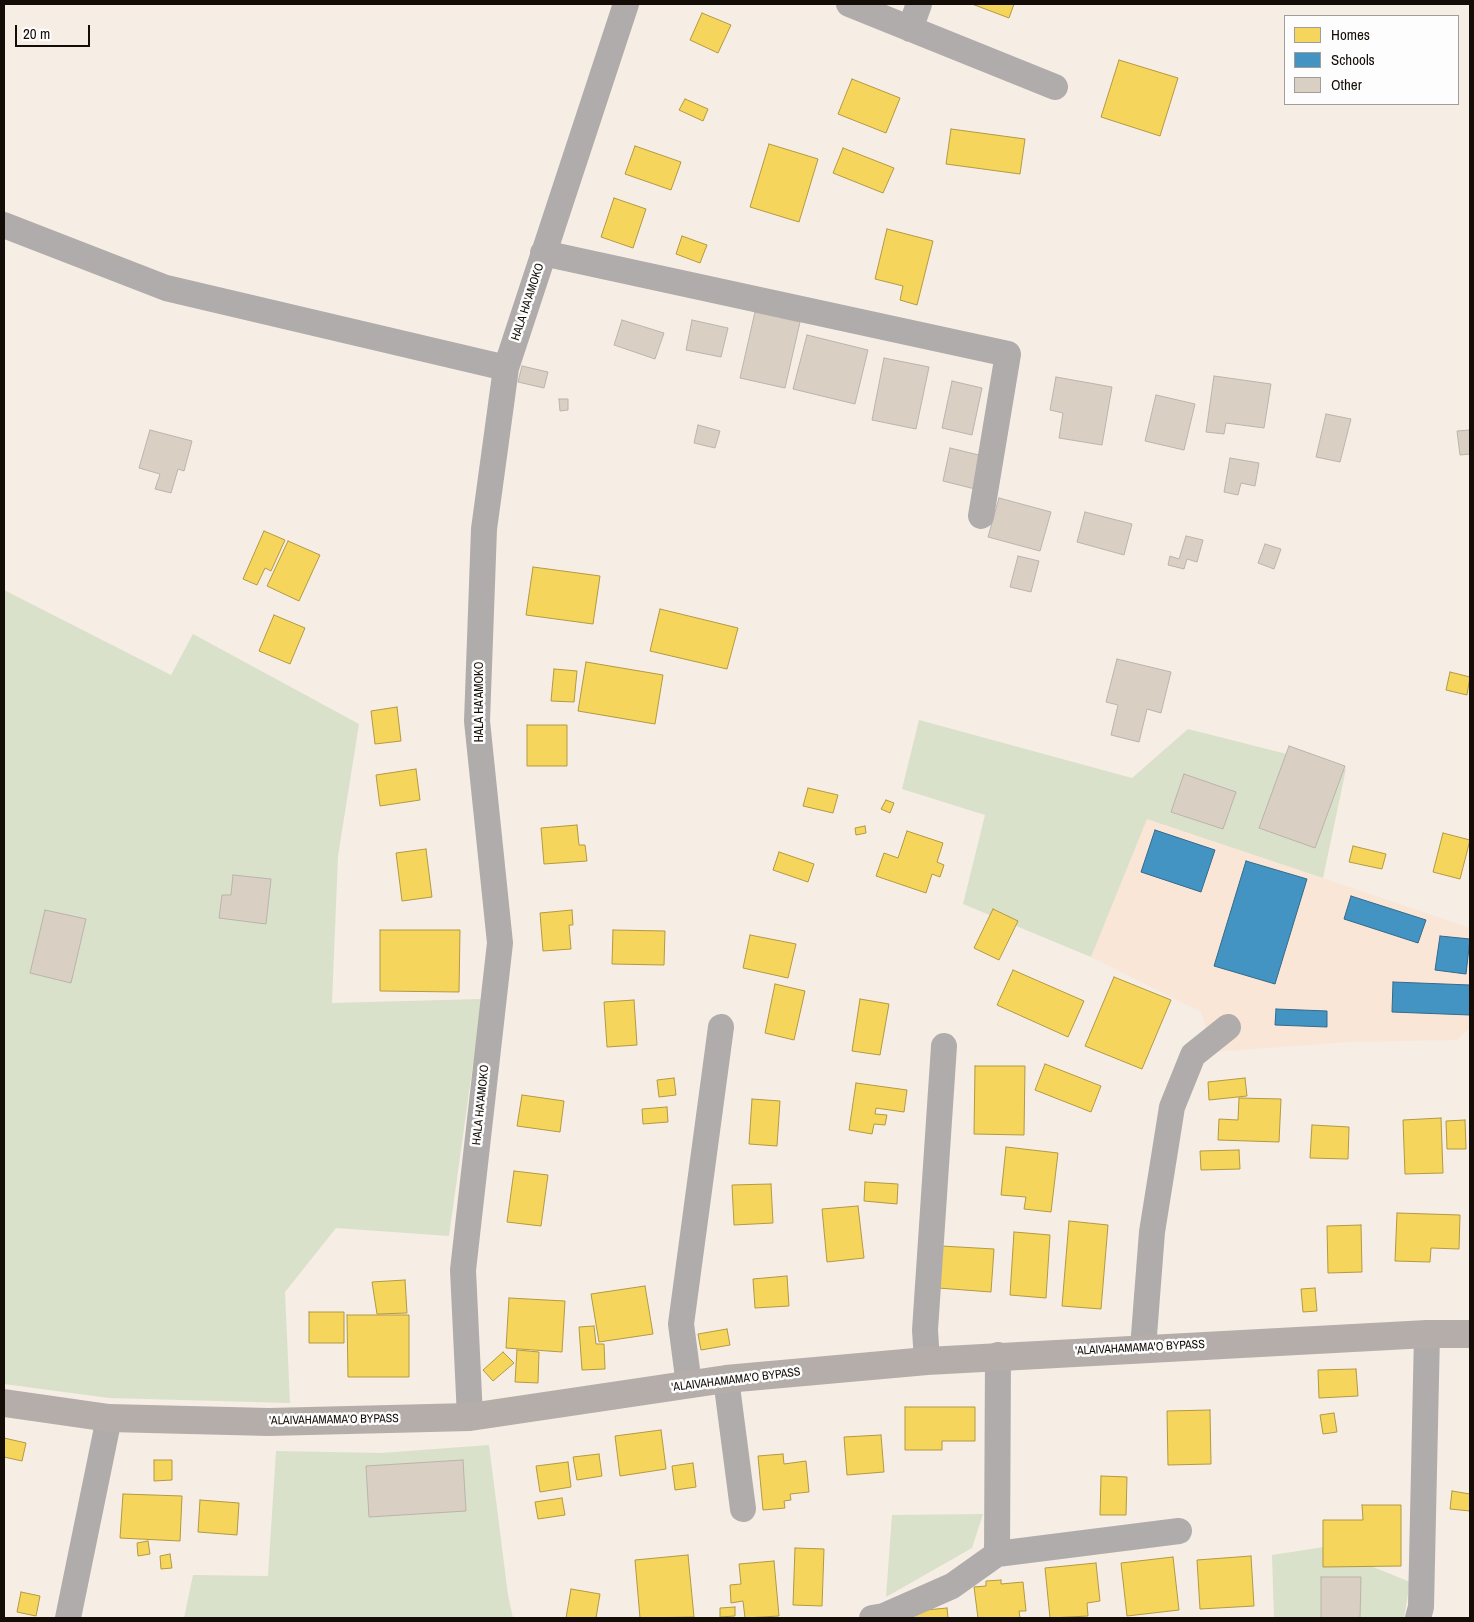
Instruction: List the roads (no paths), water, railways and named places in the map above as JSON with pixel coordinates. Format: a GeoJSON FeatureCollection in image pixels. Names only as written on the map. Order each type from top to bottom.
{"type":"FeatureCollection","features":[{"type":"Feature","properties":{"kind":"main road","name":"'ALAIVAHAMAMA'O BYPASS"},"geometry":{"type":"LineString","coordinates":[[4,1404],[108,1418],[268,1422],[470,1417],[726,1379],[998,1355],[1427,1334],[1470,1334]]}},
{"type":"Feature","properties":{"kind":"street","name":"HALA HA'AMOKO"},"geometry":{"type":"LineString","coordinates":[[470,1417],[463,1270],[500,943],[477,721],[484,529],[506,368],[626,4]]}},
{"type":"Feature","properties":{"kind":"street"},"geometry":{"type":"LineString","coordinates":[[849,4],[1055,86]]}},
{"type":"Feature","properties":{"kind":"street"},"geometry":{"type":"LineString","coordinates":[[910,29],[919,4]]}},
{"type":"Feature","properties":{"kind":"street"},"geometry":{"type":"LineString","coordinates":[[4,225],[166,288],[506,368]]}},
{"type":"Feature","properties":{"kind":"street"},"geometry":{"type":"LineString","coordinates":[[543,253],[1008,354],[981,516]]}},
{"type":"Feature","properties":{"kind":"street"},"geometry":{"type":"LineString","coordinates":[[689,1385],[681,1324],[720,1027]]}},
{"type":"Feature","properties":{"kind":"street"},"geometry":{"type":"LineString","coordinates":[[1143,1348],[1152,1232],[1172,1106],[1193,1055],[1228,1027]]}},
{"type":"Feature","properties":{"kind":"street"},"geometry":{"type":"LineString","coordinates":[[926,1361],[925,1330],[944,1046]]}},
{"type":"Feature","properties":{"kind":"street"},"geometry":{"type":"LineString","coordinates":[[1418,1618],[1421,1607],[1427,1334]]}},
{"type":"Feature","properties":{"kind":"street"},"geometry":{"type":"LineString","coordinates":[[997,1554],[998,1355]]}},
{"type":"Feature","properties":{"kind":"street"},"geometry":{"type":"LineString","coordinates":[[726,1379],[743,1509]]}},
{"type":"Feature","properties":{"kind":"street"},"geometry":{"type":"LineString","coordinates":[[68,1618],[108,1418]]}},
{"type":"Feature","properties":{"kind":"street"},"geometry":{"type":"LineString","coordinates":[[872,1618],[884,1616],[952,1586],[997,1554],[1179,1531]]}}]}
